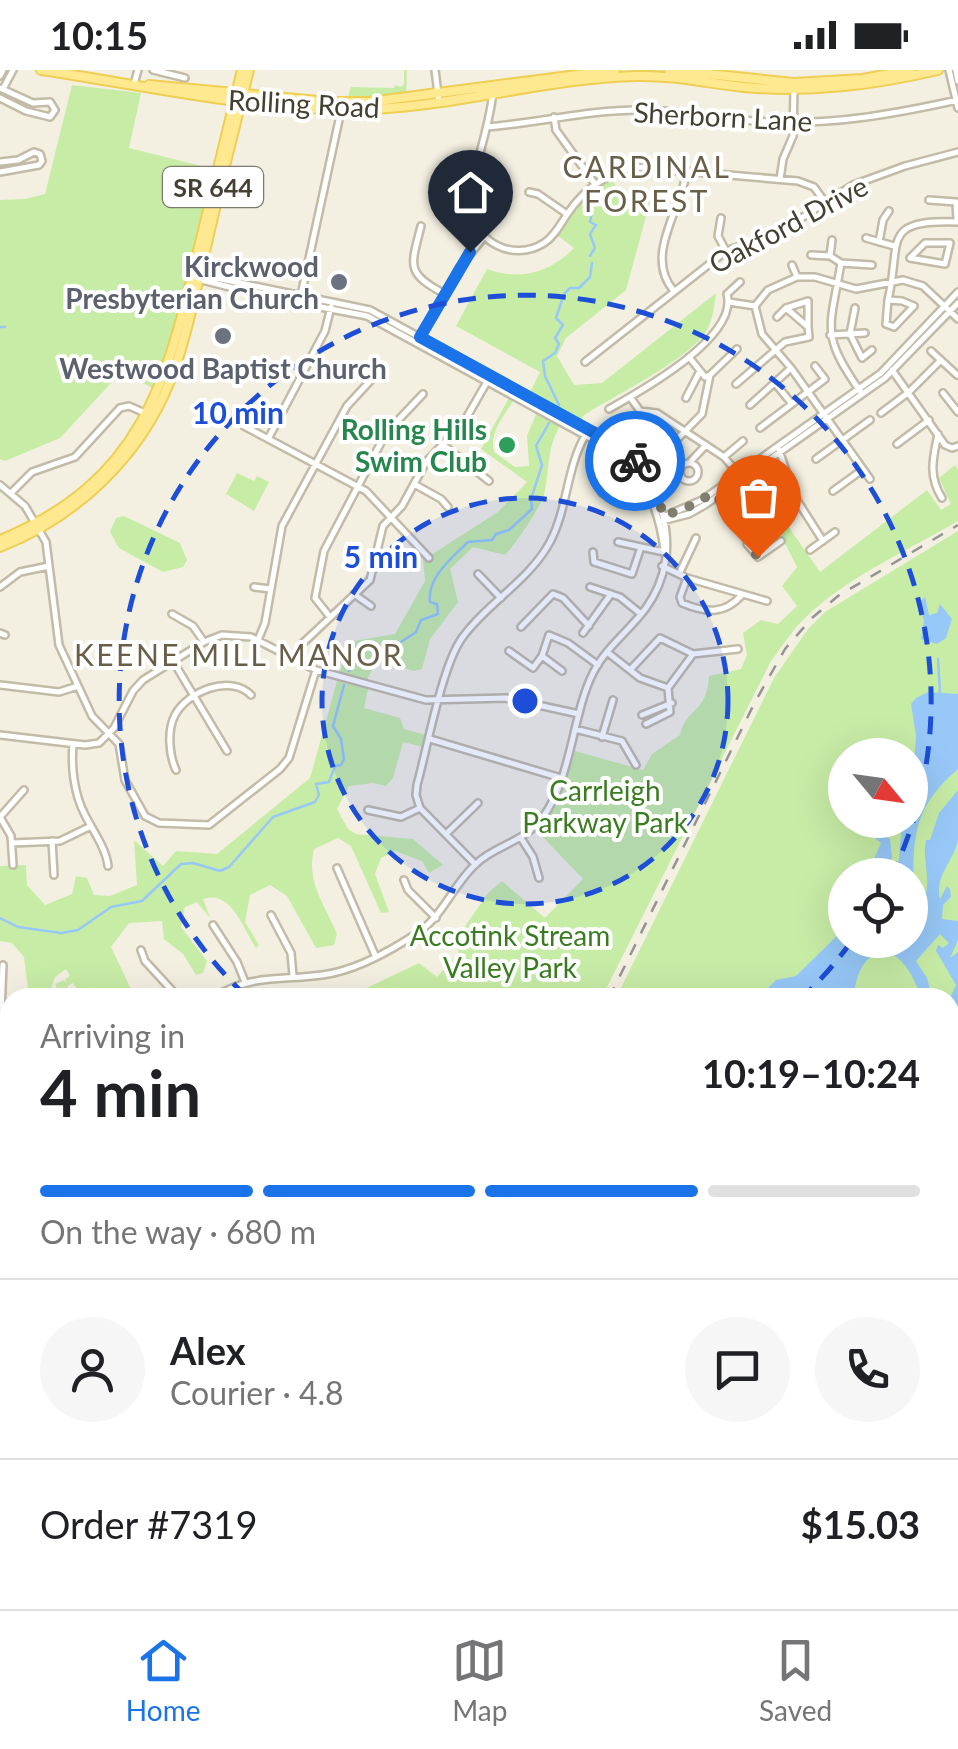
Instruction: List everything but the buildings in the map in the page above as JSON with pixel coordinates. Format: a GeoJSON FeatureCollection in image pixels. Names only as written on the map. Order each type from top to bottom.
{"type":"FeatureCollection","features":[{"type":"Feature","properties":{"kind":"main road","name":"Rolling Road"},"geometry":{"type":"LineString","coordinates":[[41,70],[78,72],[166,92],[342,106]]}},
{"type":"Feature","properties":{"kind":"main road","name":"SR 644"},"geometry":{"type":"LineString","coordinates":[[0,544],[68,511],[108,477],[150,416],[197,276],[245,70]]}},
{"type":"Feature","properties":{"kind":"main road","name":"Rolling Road"},"geometry":{"type":"LineString","coordinates":[[146,86],[184,82],[258,102],[342,106],[437,98],[616,70]]}},
{"type":"Feature","properties":{"kind":"main road","name":"Rolling Road"},"geometry":{"type":"LineString","coordinates":[[669,70],[794,86]]}},
{"type":"Feature","properties":{"kind":"main road","name":"Rolling Road"},"geometry":{"type":"LineString","coordinates":[[847,84],[910,70]]}},
{"type":"Feature","properties":{"kind":"main road","name":"Rolling Road"},"geometry":{"type":"LineString","coordinates":[[493,89],[636,73],[794,86],[847,84],[938,70]]}},
{"type":"Feature","properties":{"kind":"main road"},"geometry":{"type":"LineString","coordinates":[[212,97],[230,109],[233,121]]}},
{"type":"Feature","properties":{"kind":"main road"},"geometry":{"type":"LineString","coordinates":[[233,121],[246,106],[258,102]]}},
{"type":"Feature","properties":{"kind":"street"},"geometry":{"type":"LineString","coordinates":[[2,88],[33,103],[50,102],[55,110],[50,117],[38,115],[0,97],[2,88],[13,70]]}},
{"type":"Feature","properties":{"kind":"street"},"geometry":{"type":"LineString","coordinates":[[134,84],[138,70]]}},
{"type":"Feature","properties":{"kind":"street"},"geometry":{"type":"LineString","coordinates":[[153,70],[184,82],[188,70]]}},
{"type":"Feature","properties":{"kind":"street"},"geometry":{"type":"LineString","coordinates":[[434,70],[437,98]]}},
{"type":"Feature","properties":{"kind":"street"},"geometry":{"type":"LineString","coordinates":[[843,70],[847,84]]}},
{"type":"Feature","properties":{"kind":"street"},"geometry":{"type":"LineString","coordinates":[[952,70],[958,80]]}},
{"type":"Feature","properties":{"kind":"street"},"geometry":{"type":"LineString","coordinates":[[952,70],[958,108]]}},
{"type":"Feature","properties":{"kind":"street"},"geometry":{"type":"LineString","coordinates":[[780,179],[783,160],[794,136],[794,86]]}},
{"type":"Feature","properties":{"kind":"street"},"geometry":{"type":"LineString","coordinates":[[493,89],[472,208],[484,237],[506,249],[530,249],[550,238],[594,184],[636,168],[780,179],[808,184],[824,201]]}},
{"type":"Feature","properties":{"kind":"street","name":"Sherborn Lane"},"geometry":{"type":"LineString","coordinates":[[488,127],[554,117],[654,110],[794,122],[876,116],[957,100]]}},
{"type":"Feature","properties":{"kind":"street"},"geometry":{"type":"LineString","coordinates":[[300,300],[342,106]]}},
{"type":"Feature","properties":{"kind":"street"},"geometry":{"type":"LineString","coordinates":[[554,117],[556,130],[594,184]]}},
{"type":"Feature","properties":{"kind":"street"},"geometry":{"type":"LineString","coordinates":[[0,162],[18,160],[34,152],[42,160],[39,165],[0,172]]}},
{"type":"Feature","properties":{"kind":"street","name":"Oakford Drive"},"geometry":{"type":"LineString","coordinates":[[585,362],[726,251],[778,234],[824,201],[865,180],[958,152]]}},
{"type":"Feature","properties":{"kind":"street"},"geometry":{"type":"LineString","coordinates":[[674,292],[664,277],[661,261],[687,170]]}},
{"type":"Feature","properties":{"kind":"street"},"geometry":{"type":"LineString","coordinates":[[529,192],[567,214]]}},
{"type":"Feature","properties":{"kind":"street"},"geometry":{"type":"LineString","coordinates":[[888,300],[914,306],[894,328],[886,324],[888,300],[892,280],[894,246],[901,234],[915,223],[958,222],[956,202],[929,200]]}},
{"type":"Feature","properties":{"kind":"street"},"geometry":{"type":"LineString","coordinates":[[879,242],[889,210]]}},
{"type":"Feature","properties":{"kind":"street"},"geometry":{"type":"LineString","coordinates":[[721,218],[718,232],[726,251]]}},
{"type":"Feature","properties":{"kind":"street"},"geometry":{"type":"LineString","coordinates":[[421,226],[412,261],[414,270],[420,280],[444,294]]}},
{"type":"Feature","properties":{"kind":"street"},"geometry":{"type":"LineString","coordinates":[[419,340],[465,258],[484,237]]}},
{"type":"Feature","properties":{"kind":"street"},"geometry":{"type":"LineString","coordinates":[[866,238],[894,246]]}},
{"type":"Feature","properties":{"kind":"street"},"geometry":{"type":"LineString","coordinates":[[830,256],[832,240]]}},
{"type":"Feature","properties":{"kind":"street"},"geometry":{"type":"LineString","coordinates":[[893,255],[910,258],[945,264],[950,243],[925,243],[910,258]]}},
{"type":"Feature","properties":{"kind":"street"},"geometry":{"type":"LineString","coordinates":[[811,255],[872,265]]}},
{"type":"Feature","properties":{"kind":"street"},"geometry":{"type":"LineString","coordinates":[[841,262],[830,335],[837,357],[860,392]]}},
{"type":"Feature","properties":{"kind":"street"},"geometry":{"type":"LineString","coordinates":[[792,265],[797,277]]}},
{"type":"Feature","properties":{"kind":"street"},"geometry":{"type":"LineString","coordinates":[[197,276],[331,305],[368,316],[419,340],[622,454],[642,475],[663,520],[664,552],[655,592],[598,665],[547,812],[521,838],[475,864],[436,918],[412,936],[332,973],[245,982],[233,988]]}},
{"type":"Feature","properties":{"kind":"street"},"geometry":{"type":"LineString","coordinates":[[755,306],[768,290],[797,277],[815,276],[862,289],[892,280],[919,284],[958,318]]}},
{"type":"Feature","properties":{"kind":"street"},"geometry":{"type":"LineString","coordinates":[[609,409],[689,357],[720,326],[729,302],[726,294],[740,282]]}},
{"type":"Feature","properties":{"kind":"street"},"geometry":{"type":"LineString","coordinates":[[949,309],[958,292]]}},
{"type":"Feature","properties":{"kind":"street"},"geometry":{"type":"LineString","coordinates":[[736,384],[790,339],[808,337],[808,301],[786,308],[777,317]]}},
{"type":"Feature","properties":{"kind":"street"},"geometry":{"type":"LineString","coordinates":[[729,302],[755,306]]}},
{"type":"Feature","properties":{"kind":"street"},"geometry":{"type":"LineString","coordinates":[[663,520],[715,495],[860,392],[891,369],[958,303]]}},
{"type":"Feature","properties":{"kind":"street"},"geometry":{"type":"LineString","coordinates":[[268,438],[323,335],[331,305]]}},
{"type":"Feature","properties":{"kind":"street"},"geometry":{"type":"LineString","coordinates":[[755,306],[760,329],[870,479]]}},
{"type":"Feature","properties":{"kind":"street"},"geometry":{"type":"LineString","coordinates":[[786,308],[808,327]]}},
{"type":"Feature","properties":{"kind":"street"},"geometry":{"type":"LineString","coordinates":[[855,308],[850,334],[862,358],[872,350]]}},
{"type":"Feature","properties":{"kind":"street"},"geometry":{"type":"LineString","coordinates":[[830,335],[865,333]]}},
{"type":"Feature","properties":{"kind":"street"},"geometry":{"type":"LineString","coordinates":[[689,357],[706,377],[736,349]]}},
{"type":"Feature","properties":{"kind":"street"},"geometry":{"type":"LineString","coordinates":[[931,351],[957,374]]}},
{"type":"Feature","properties":{"kind":"street"},"geometry":{"type":"LineString","coordinates":[[881,413],[940,360]]}},
{"type":"Feature","properties":{"kind":"street"},"geometry":{"type":"LineString","coordinates":[[760,428],[825,380],[815,366]]}},
{"type":"Feature","properties":{"kind":"street"},"geometry":{"type":"LineString","coordinates":[[258,640],[265,623],[280,531],[347,406],[383,368]]}},
{"type":"Feature","properties":{"kind":"street"},"geometry":{"type":"LineString","coordinates":[[750,405],[791,368]]}},
{"type":"Feature","properties":{"kind":"street"},"geometry":{"type":"LineString","coordinates":[[891,369],[945,445]]}},
{"type":"Feature","properties":{"kind":"street"},"geometry":{"type":"LineString","coordinates":[[686,398],[700,373]]}},
{"type":"Feature","properties":{"kind":"street"},"geometry":{"type":"LineString","coordinates":[[642,475],[702,414],[710,375]]}},
{"type":"Feature","properties":{"kind":"street"},"geometry":{"type":"LineString","coordinates":[[294,657],[303,643],[372,576],[378,536],[402,506],[426,462],[464,422],[489,379]]}},
{"type":"Feature","properties":{"kind":"street"},"geometry":{"type":"LineString","coordinates":[[774,382],[792,404]]}},
{"type":"Feature","properties":{"kind":"street"},"geometry":{"type":"LineString","coordinates":[[330,617],[315,598],[320,561],[386,433],[423,394]]}},
{"type":"Feature","properties":{"kind":"street"},"geometry":{"type":"LineString","coordinates":[[942,394],[958,412]]}},
{"type":"Feature","properties":{"kind":"street"},"geometry":{"type":"LineString","coordinates":[[630,397],[640,411],[657,413],[724,456],[741,476]]}},
{"type":"Feature","properties":{"kind":"street"},"geometry":{"type":"LineString","coordinates":[[12,492],[32,472],[75,457],[122,407],[150,416]]}},
{"type":"Feature","properties":{"kind":"street"},"geometry":{"type":"LineString","coordinates":[[640,411],[636,430],[646,437],[664,418]]}},
{"type":"Feature","properties":{"kind":"street"},"geometry":{"type":"LineString","coordinates":[[816,459],[870,420]]}},
{"type":"Feature","properties":{"kind":"street"},"geometry":{"type":"LineString","coordinates":[[897,444],[929,420]]}},
{"type":"Feature","properties":{"kind":"street"},"geometry":{"type":"LineString","coordinates":[[244,426],[368,493],[429,558]]}},
{"type":"Feature","properties":{"kind":"street"},"geometry":{"type":"LineString","coordinates":[[475,864],[420,808],[416,791],[458,645],[535,564],[550,542],[570,470],[587,433]]}},
{"type":"Feature","properties":{"kind":"street"},"geometry":{"type":"LineString","coordinates":[[938,434],[931,470],[933,484],[942,498]]}},
{"type":"Feature","properties":{"kind":"street"},"geometry":{"type":"LineString","coordinates":[[724,456],[743,440]]}},
{"type":"Feature","properties":{"kind":"street"},"geometry":{"type":"LineString","coordinates":[[442,444],[489,481]]}},
{"type":"Feature","properties":{"kind":"street"},"geometry":{"type":"LineString","coordinates":[[691,461],[706,445]]}},
{"type":"Feature","properties":{"kind":"street"},"geometry":{"type":"LineString","coordinates":[[936,446],[958,446]]}},
{"type":"Feature","properties":{"kind":"street"},"geometry":{"type":"LineString","coordinates":[[779,450],[795,497],[824,540]]}},
{"type":"Feature","properties":{"kind":"street"},"geometry":{"type":"LineString","coordinates":[[622,454],[598,487],[622,503]]}},
{"type":"Feature","properties":{"kind":"street"},"geometry":{"type":"LineString","coordinates":[[833,490],[862,470]]}},
{"type":"Feature","properties":{"kind":"street"},"geometry":{"type":"LineString","coordinates":[[414,484],[441,499],[448,508]]}},
{"type":"Feature","properties":{"kind":"street"},"geometry":{"type":"LineString","coordinates":[[0,485],[12,492],[46,544],[56,639],[92,716],[121,749],[125,780],[145,816],[159,822],[209,825],[287,762],[316,670]]}},
{"type":"Feature","properties":{"kind":"street"},"geometry":{"type":"LineString","coordinates":[[715,495],[751,532],[747,544],[758,557],[781,540]]}},
{"type":"Feature","properties":{"kind":"street"},"geometry":{"type":"LineString","coordinates":[[810,550],[836,532]]}},
{"type":"Feature","properties":{"kind":"street"},"geometry":{"type":"LineString","coordinates":[[680,572],[696,538]]}},
{"type":"Feature","properties":{"kind":"street"},"geometry":{"type":"LineString","coordinates":[[618,542],[664,552]]}},
{"type":"Feature","properties":{"kind":"street"},"geometry":{"type":"LineString","coordinates":[[594,552],[594,562],[632,574],[641,547]]}},
{"type":"Feature","properties":{"kind":"street"},"geometry":{"type":"LineString","coordinates":[[0,586],[20,572],[49,566]]}},
{"type":"Feature","properties":{"kind":"street"},"geometry":{"type":"LineString","coordinates":[[662,566],[687,578],[767,601]]}},
{"type":"Feature","properties":{"kind":"street"},"geometry":{"type":"LineString","coordinates":[[478,574],[501,598]]}},
{"type":"Feature","properties":{"kind":"street"},"geometry":{"type":"LineString","coordinates":[[687,578],[680,596],[682,603],[693,608],[721,611],[742,595]]}},
{"type":"Feature","properties":{"kind":"street"},"geometry":{"type":"LineString","coordinates":[[254,587],[270,589]]}},
{"type":"Feature","properties":{"kind":"street"},"geometry":{"type":"LineString","coordinates":[[590,587],[626,601],[641,614]]}},
{"type":"Feature","properties":{"kind":"street"},"geometry":{"type":"LineString","coordinates":[[354,594],[371,606]]}},
{"type":"Feature","properties":{"kind":"street"},"geometry":{"type":"LineString","coordinates":[[521,628],[553,594],[563,598],[590,626]]}},
{"type":"Feature","properties":{"kind":"street"},"geometry":{"type":"LineString","coordinates":[[583,633],[611,594]]}},
{"type":"Feature","properties":{"kind":"street"},"geometry":{"type":"LineString","coordinates":[[172,614],[193,626],[204,642]]}},
{"type":"Feature","properties":{"kind":"street"},"geometry":{"type":"LineString","coordinates":[[509,652],[533,668],[542,656],[549,634],[598,665]]}},
{"type":"Feature","properties":{"kind":"street"},"geometry":{"type":"LineString","coordinates":[[0,735],[95,744],[109,734],[138,685],[204,642],[222,636],[248,636],[316,670],[440,702],[506,698],[579,714]]}},
{"type":"Feature","properties":{"kind":"street"},"geometry":{"type":"LineString","coordinates":[[630,670],[660,638],[693,654],[738,649]]}},
{"type":"Feature","properties":{"kind":"street"},"geometry":{"type":"LineString","coordinates":[[607,652],[654,686],[668,688]]}},
{"type":"Feature","properties":{"kind":"street"},"geometry":{"type":"LineString","coordinates":[[668,688],[693,654]]}},
{"type":"Feature","properties":{"kind":"street"},"geometry":{"type":"LineString","coordinates":[[542,656],[562,671]]}},
{"type":"Feature","properties":{"kind":"street"},"geometry":{"type":"LineString","coordinates":[[173,661],[227,751]]}},
{"type":"Feature","properties":{"kind":"street"},"geometry":{"type":"LineString","coordinates":[[176,770],[170,757],[172,722],[180,708],[227,684],[241,687],[251,695]]}},
{"type":"Feature","properties":{"kind":"street"},"geometry":{"type":"LineString","coordinates":[[0,686],[58,692],[78,686]]}},
{"type":"Feature","properties":{"kind":"street"},"geometry":{"type":"LineString","coordinates":[[646,724],[670,712],[668,688]]}},
{"type":"Feature","properties":{"kind":"street"},"geometry":{"type":"LineString","coordinates":[[602,737],[613,700]]}},
{"type":"Feature","properties":{"kind":"street"},"geometry":{"type":"LineString","coordinates":[[642,715],[672,703]]}},
{"type":"Feature","properties":{"kind":"street"},"geometry":{"type":"LineString","coordinates":[[574,729],[622,741],[636,765]]}},
{"type":"Feature","properties":{"kind":"street"},"geometry":{"type":"LineString","coordinates":[[430,738],[561,778]]}},
{"type":"Feature","properties":{"kind":"street"},"geometry":{"type":"LineString","coordinates":[[73,744],[78,796],[108,866]]}},
{"type":"Feature","properties":{"kind":"street"},"geometry":{"type":"LineString","coordinates":[[13,865],[12,843],[0,817],[24,790]]}},
{"type":"Feature","properties":{"kind":"street"},"geometry":{"type":"LineString","coordinates":[[446,834],[478,803]]}},
{"type":"Feature","properties":{"kind":"street"},"geometry":{"type":"LineString","coordinates":[[368,810],[401,817],[420,808]]}},
{"type":"Feature","properties":{"kind":"street"},"geometry":{"type":"LineString","coordinates":[[12,843],[67,838],[91,826]]}},
{"type":"Feature","properties":{"kind":"street"},"geometry":{"type":"LineString","coordinates":[[521,838],[539,878]]}},
{"type":"Feature","properties":{"kind":"street"},"geometry":{"type":"LineString","coordinates":[[52,841],[54,875]]}},
{"type":"Feature","properties":{"kind":"street"},"geometry":{"type":"LineString","coordinates":[[337,868],[375,956]]}},
{"type":"Feature","properties":{"kind":"street"},"geometry":{"type":"LineString","coordinates":[[404,880],[408,890],[436,918]]}},
{"type":"Feature","properties":{"kind":"street"},"geometry":{"type":"LineString","coordinates":[[271,915],[291,954],[292,976]]}},
{"type":"Feature","properties":{"kind":"street"},"geometry":{"type":"LineString","coordinates":[[212,925],[237,962],[245,982]]}},
{"type":"Feature","properties":{"kind":"street"},"geometry":{"type":"LineString","coordinates":[[142,950],[145,961],[170,988]]}},
{"type":"Feature","properties":{"kind":"street"},"geometry":{"type":"LineString","coordinates":[[3,988],[4,964]]}},
{"type":"Feature","properties":{"kind":"green space"},"geometry":{"type":"Polygon","coordinates":[[[404,70],[406,96],[348,96],[351,87],[401,87],[404,70]]]}},
{"type":"Feature","properties":{"kind":"green space"},"geometry":{"type":"Polygon","coordinates":[[[72,85],[141,93],[129,148],[213,169],[177,318],[153,388],[134,379],[113,381],[60,438],[5,461],[0,459],[0,200],[45,194],[72,85]]]}},
{"type":"Feature","properties":{"kind":"green space"},"geometry":{"type":"Polygon","coordinates":[[[612,178],[620,196],[651,198],[626,290],[566,338],[557,356],[574,385],[602,383],[716,293],[709,327],[691,348],[584,415],[581,421],[530,392],[540,372],[456,326],[487,269],[522,274],[544,269],[565,257],[574,248],[557,235],[583,198],[612,178]]]}},
{"type":"Feature","properties":{"kind":"green space"},"geometry":{"type":"Polygon","coordinates":[[[509,398],[513,401],[498,425],[493,445],[494,452],[515,467],[529,466],[527,436],[536,414],[560,426],[550,452],[544,495],[533,517],[505,555],[473,547],[450,569],[458,602],[430,639],[422,669],[414,671],[383,662],[373,668],[367,680],[340,672],[348,642],[395,634],[425,581],[423,560],[498,512],[527,482],[481,449],[509,398]]]}},
{"type":"Feature","properties":{"kind":"green space","name":"Carrleigh Parkway Park"},"geometry":{"type":"Polygon","coordinates":[[[955,465],[958,521],[840,589],[800,623],[771,661],[607,988],[367,988],[419,963],[437,977],[459,952],[453,943],[489,892],[502,881],[545,918],[583,879],[537,831],[560,801],[575,751],[643,770],[652,754],[680,735],[687,719],[701,704],[709,676],[741,669],[747,655],[743,633],[761,620],[778,624],[797,606],[782,586],[797,567],[773,520],[764,521],[731,493],[768,468],[781,516],[820,572],[927,490],[941,510],[951,504],[939,478],[955,465]]]}},
{"type":"Feature","properties":{"kind":"green space"},"geometry":{"type":"Polygon","coordinates":[[[237,473],[254,481],[257,476],[269,482],[254,511],[226,494],[237,473]]]}},
{"type":"Feature","properties":{"kind":"green space"},"geometry":{"type":"Polygon","coordinates":[[[124,516],[180,543],[187,560],[183,567],[163,572],[119,548],[110,532],[116,518],[124,516]]]}},
{"type":"Feature","properties":{"kind":"green space"},"geometry":{"type":"Polygon","coordinates":[[[958,531],[958,988],[621,988],[774,678],[808,629],[825,612],[958,531]]]}},
{"type":"Feature","properties":{"kind":"green space","name":"Accotink Stream Valley Park"},"geometry":{"type":"Polygon","coordinates":[[[337,681],[368,689],[364,708],[400,718],[404,729],[426,735],[423,747],[403,742],[393,778],[386,786],[349,786],[337,809],[348,829],[356,834],[413,839],[443,865],[429,873],[422,861],[395,851],[381,858],[375,874],[389,912],[381,913],[351,846],[338,838],[314,849],[312,861],[318,892],[337,934],[334,945],[316,948],[287,896],[270,885],[250,895],[245,922],[259,945],[256,948],[235,912],[221,900],[203,899],[210,918],[197,902],[185,907],[181,927],[207,961],[203,973],[196,975],[183,954],[164,939],[162,921],[129,923],[111,947],[131,988],[76,988],[73,983],[68,988],[57,988],[55,984],[64,980],[67,984],[65,979],[70,976],[66,969],[55,977],[51,988],[28,988],[24,957],[12,943],[0,941],[0,866],[26,865],[27,885],[45,905],[72,894],[76,876],[87,878],[94,895],[110,896],[137,885],[134,840],[163,866],[176,851],[217,854],[310,778],[337,681]]]}},
{"type":"Feature","properties":{"kind":"water"},"geometry":{"type":"Polygon","coordinates":[[[925,597],[929,615],[937,613],[940,604],[952,619],[946,638],[937,644],[921,639],[924,621],[919,603],[925,597]]]}},
{"type":"Feature","properties":{"kind":"water"},"geometry":{"type":"Polygon","coordinates":[[[928,692],[958,694],[958,769],[928,804],[928,738],[916,738],[911,704],[928,692]]]}},
{"type":"Feature","properties":{"kind":"water"},"geometry":{"type":"Polygon","coordinates":[[[958,790],[958,839],[939,891],[940,899],[947,886],[951,897],[943,905],[942,919],[958,921],[958,940],[950,958],[958,952],[958,988],[936,951],[938,945],[943,948],[949,943],[940,934],[928,948],[926,840],[930,840],[939,813],[958,790]]]}},
{"type":"Feature","properties":{"kind":"water"},"geometry":{"type":"Polygon","coordinates":[[[875,838],[890,839],[892,858],[874,858],[881,843],[875,838]]]}},
{"type":"Feature","properties":{"kind":"water"},"geometry":{"type":"Polygon","coordinates":[[[901,838],[916,838],[913,858],[899,858],[901,838]]]}},
{"type":"Feature","properties":{"kind":"water"},"geometry":{"type":"Polygon","coordinates":[[[828,945],[828,958],[869,958],[854,988],[768,988],[776,980],[796,976],[828,945]]]}},
{"type":"Feature","properties":{"kind":"water"},"geometry":{"type":"Polygon","coordinates":[[[898,958],[919,958],[916,961],[930,988],[917,988],[898,958]]]}},
{"type":"Feature","properties":{"kind":"waterway"},"geometry":{"type":"LineString","coordinates":[[590,256],[595,248],[590,234],[596,225],[590,222],[592,213]]}},
{"type":"Feature","properties":{"kind":"waterway"},"geometry":{"type":"LineString","coordinates":[[559,405],[545,376],[543,361],[555,353],[559,344],[555,338],[563,325],[556,318],[564,294],[570,288],[579,288],[590,277],[592,263]]}},
{"type":"Feature","properties":{"kind":"waterway"},"geometry":{"type":"LineString","coordinates":[[0,327],[5,327]]}},
{"type":"Feature","properties":{"kind":"waterway"},"geometry":{"type":"LineString","coordinates":[[349,671],[357,646],[383,654],[416,632],[421,620],[438,614],[437,604],[430,602],[432,584],[468,542],[492,540],[532,509],[531,499],[542,465],[536,446],[549,423]]}},
{"type":"Feature","properties":{"kind":"waterway"},"geometry":{"type":"LineString","coordinates":[[938,659],[940,692]]}},
{"type":"Feature","properties":{"kind":"waterway"},"geometry":{"type":"LineString","coordinates":[[0,918],[18,927],[61,933],[78,930],[111,907],[142,901],[181,864],[193,863],[220,871],[229,867],[273,817],[315,802],[319,795],[316,784],[329,782],[335,766],[341,765],[341,739],[333,726],[344,685]]}},
{"type":"Feature","properties":{"kind":"railway"},"geometry":{"type":"LineString","coordinates":[[614,988],[785,649],[838,596],[958,525]]}},
{"type":"Feature","properties":{"kind":"way so far"},"geometry":{"type":"LineString","coordinates":[[635,461],[654,488],[664,516],[713,493],[751,532],[747,544],[758,557]]}},
{"type":"Feature","properties":{"kind":"place","name":"Kirckwood Presbyterian Church"},"geometry":{"type":"Point","coordinates":[339,282]}},
{"type":"Feature","properties":{"kind":"place","name":"Westwood Baptist Church"},"geometry":{"type":"Point","coordinates":[223,336]}},
{"type":"Feature","properties":{"kind":"place","name":"Rolling Hills Swim Club"},"geometry":{"type":"Point","coordinates":[507,445]}},
{"type":"Feature","properties":{"kind":"district","name":"CARDINAL FOREST"},"geometry":{"type":"Point","coordinates":[647,183]}},
{"type":"Feature","properties":{"kind":"district","name":"KEENE MILL MANOR"},"geometry":{"type":"Point","coordinates":[239,654]}},
{"type":"Feature","properties":{"kind":"route"},"geometry":{"type":"LineString","coordinates":[[470,252],[420,337],[604,438],[635,461]]}}]}
